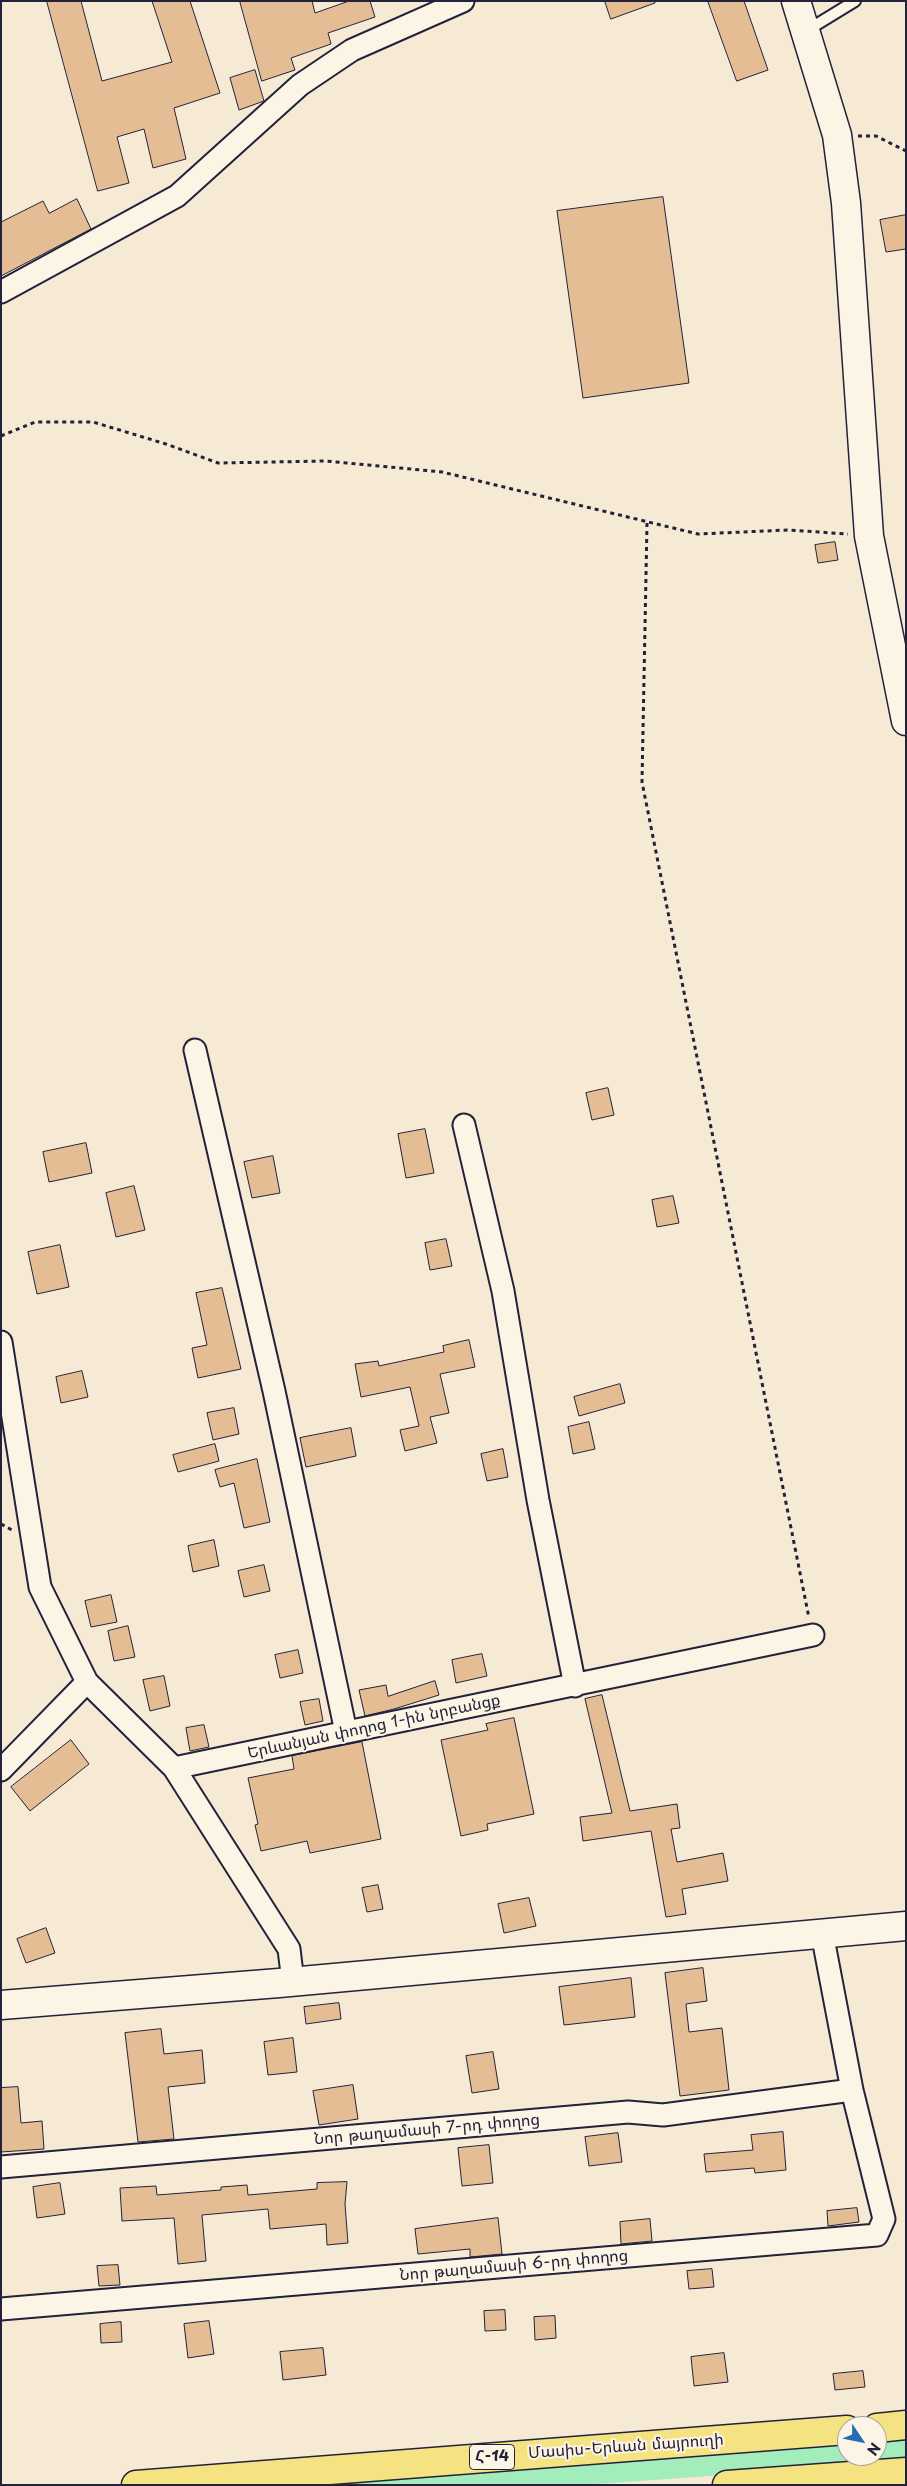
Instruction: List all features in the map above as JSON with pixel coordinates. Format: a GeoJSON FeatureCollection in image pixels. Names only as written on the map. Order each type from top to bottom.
{"type":"FeatureCollection","features":[{"type":"Feature","properties":{"kind":"main road"},"geometry":{"type":"LineString","coordinates":[[796,1],[837,135],[846,204],[869,536],[906,721]]}},
{"type":"Feature","properties":{"kind":"main road"},"geometry":{"type":"LineString","coordinates":[[1,2005],[293,1982],[906,1926]]}},
{"type":"Feature","properties":{"kind":"main road"},"geometry":{"type":"LineString","coordinates":[[887,2427],[906,2425]]}},
{"type":"Feature","properties":{"kind":"main road","name":"Մասիս-Երևան մայրուղի"},"geometry":{"type":"LineString","coordinates":[[136,2485],[837,2431]]}},
{"type":"Feature","properties":{"kind":"main road"},"geometry":{"type":"LineString","coordinates":[[727,2485],[906,2472]]}},
{"type":"Feature","properties":{"kind":"street"},"geometry":{"type":"LineString","coordinates":[[1,292],[177,196],[300,85],[352,50],[463,1]]}},
{"type":"Feature","properties":{"kind":"street"},"geometry":{"type":"LineString","coordinates":[[195,1050],[274,1391],[346,1732]]}},
{"type":"Feature","properties":{"kind":"street"},"geometry":{"type":"LineString","coordinates":[[464,1125],[503,1291],[538,1500],[574,1686]]}},
{"type":"Feature","properties":{"kind":"street"},"geometry":{"type":"LineString","coordinates":[[1,1342],[40,1587],[87,1682],[174,1768],[289,1949],[293,1982]]}},
{"type":"Feature","properties":{"kind":"street","name":"Երևանյան փողոց 1-ին նրբանցք"},"geometry":{"type":"LineString","coordinates":[[174,1768],[813,1636]]}},
{"type":"Feature","properties":{"kind":"street"},"geometry":{"type":"LineString","coordinates":[[1,1770],[87,1682]]}},
{"type":"Feature","properties":{"kind":"street"},"geometry":{"type":"LineString","coordinates":[[822,1934],[852,2090]]}},
{"type":"Feature","properties":{"kind":"street","name":"Նոր թաղամասի 7-րդ փողոց"},"geometry":{"type":"LineString","coordinates":[[1,2167],[628,2112],[663,2115],[852,2090]]}},
{"type":"Feature","properties":{"kind":"street","name":"Նոր թաղամասի 6-րդ փողոց"},"geometry":{"type":"LineString","coordinates":[[1,2309],[877,2235],[884,2219],[852,2090]]}},
{"type":"Feature","properties":{"kind":"lane"},"geometry":{"type":"LineString","coordinates":[[805,32],[855,1]]}},
{"type":"Feature","properties":{"kind":"path"},"geometry":{"type":"LineString","coordinates":[[837,135],[876,136],[906,151]]}},
{"type":"Feature","properties":{"kind":"path"},"geometry":{"type":"LineString","coordinates":[[1,436],[35,422],[93,422],[218,463],[326,461],[442,472],[698,534],[788,530],[869,536]]}},
{"type":"Feature","properties":{"kind":"path"},"geometry":{"type":"LineString","coordinates":[[647,523],[642,782],[813,1636]]}},
{"type":"Feature","properties":{"kind":"green space"},"geometry":{"type":"Polygon","coordinates":[[[906,2438],[906,2462],[887,2463],[887,2439],[906,2438]]]}},
{"type":"Feature","properties":{"kind":"green space"},"geometry":{"type":"Polygon","coordinates":[[[837,2443],[837,2466],[850,2466],[583,2485],[265,2485],[837,2443]]]}},
{"type":"Feature","properties":{"kind":"building"},"geometry":{"type":"Polygon","coordinates":[[[47,1],[81,1],[102,81],[172,62],[152,1],[190,1],[220,93],[174,108],[186,159],[153,168],[144,129],[117,137],[129,183],[98,191],[47,1]]]}},
{"type":"Feature","properties":{"kind":"building"},"geometry":{"type":"Polygon","coordinates":[[[240,1],[312,1],[315,13],[349,1],[370,1],[375,17],[328,33],[331,44],[291,58],[295,70],[262,81],[240,1]]]}},
{"type":"Feature","properties":{"kind":"building"},"geometry":{"type":"Polygon","coordinates":[[[605,1],[655,1],[655,3],[611,19],[605,1]]]}},
{"type":"Feature","properties":{"kind":"building"},"geometry":{"type":"Polygon","coordinates":[[[708,1],[744,1],[768,70],[737,81],[708,1]]]}},
{"type":"Feature","properties":{"kind":"building"},"geometry":{"type":"Polygon","coordinates":[[[255,70],[264,101],[239,110],[230,78],[255,70]]]}},
{"type":"Feature","properties":{"kind":"building"},"geometry":{"type":"Polygon","coordinates":[[[663,197],[689,383],[583,398],[557,211],[663,197]]]}},
{"type":"Feature","properties":{"kind":"building"},"geometry":{"type":"Polygon","coordinates":[[[77,199],[91,229],[1,276],[1,222],[43,201],[49,213],[77,199]]]}},
{"type":"Feature","properties":{"kind":"building"},"geometry":{"type":"Polygon","coordinates":[[[906,215],[906,249],[886,252],[880,220],[906,215]]]}},
{"type":"Feature","properties":{"kind":"building"},"geometry":{"type":"Polygon","coordinates":[[[835,542],[838,560],[818,563],[815,545],[835,542]]]}},
{"type":"Feature","properties":{"kind":"building"},"geometry":{"type":"Polygon","coordinates":[[[608,1088],[614,1115],[592,1120],[586,1093],[608,1088]]]}},
{"type":"Feature","properties":{"kind":"building"},"geometry":{"type":"Polygon","coordinates":[[[425,1129],[434,1173],[406,1178],[398,1134],[425,1129]]]}},
{"type":"Feature","properties":{"kind":"building"},"geometry":{"type":"Polygon","coordinates":[[[86,1143],[92,1173],[49,1182],[43,1152],[86,1143]]]}},
{"type":"Feature","properties":{"kind":"building"},"geometry":{"type":"Polygon","coordinates":[[[273,1156],[280,1193],[252,1198],[244,1162],[273,1156]]]}},
{"type":"Feature","properties":{"kind":"building"},"geometry":{"type":"Polygon","coordinates":[[[134,1186],[145,1230],[116,1237],[106,1193],[134,1186]]]}},
{"type":"Feature","properties":{"kind":"building"},"geometry":{"type":"Polygon","coordinates":[[[673,1196],[679,1223],[657,1227],[652,1200],[673,1196]]]}},
{"type":"Feature","properties":{"kind":"building"},"geometry":{"type":"Polygon","coordinates":[[[446,1239],[452,1266],[430,1270],[425,1243],[446,1239]]]}},
{"type":"Feature","properties":{"kind":"building"},"geometry":{"type":"Polygon","coordinates":[[[60,1245],[69,1287],[37,1294],[28,1252],[60,1245]]]}},
{"type":"Feature","properties":{"kind":"building"},"geometry":{"type":"Polygon","coordinates":[[[222,1288],[241,1369],[198,1378],[192,1348],[207,1345],[196,1293],[222,1288]]]}},
{"type":"Feature","properties":{"kind":"building"},"geometry":{"type":"Polygon","coordinates":[[[469,1340],[475,1367],[440,1374],[449,1413],[430,1417],[437,1443],[405,1451],[400,1430],[419,1426],[410,1387],[361,1397],[355,1364],[378,1361],[379,1366],[444,1352],[443,1346],[469,1340]]]}},
{"type":"Feature","properties":{"kind":"building"},"geometry":{"type":"Polygon","coordinates":[[[82,1371],[88,1397],[61,1403],[56,1377],[82,1371]]]}},
{"type":"Feature","properties":{"kind":"building"},"geometry":{"type":"Polygon","coordinates":[[[620,1384],[625,1403],[579,1416],[574,1397],[620,1384]]]}},
{"type":"Feature","properties":{"kind":"building"},"geometry":{"type":"Polygon","coordinates":[[[234,1408],[239,1434],[213,1440],[207,1413],[234,1408]]]}},
{"type":"Feature","properties":{"kind":"building"},"geometry":{"type":"Polygon","coordinates":[[[589,1422],[595,1449],[573,1454],[568,1427],[589,1422]]]}},
{"type":"Feature","properties":{"kind":"building"},"geometry":{"type":"Polygon","coordinates":[[[351,1428],[356,1456],[306,1467],[300,1438],[351,1428]]]}},
{"type":"Feature","properties":{"kind":"building"},"geometry":{"type":"Polygon","coordinates":[[[215,1444],[219,1461],[178,1472],[173,1455],[215,1444]]]}},
{"type":"Feature","properties":{"kind":"building"},"geometry":{"type":"Polygon","coordinates":[[[503,1449],[508,1477],[487,1481],[481,1454],[503,1449]]]}},
{"type":"Feature","properties":{"kind":"building"},"geometry":{"type":"Polygon","coordinates":[[[257,1459],[270,1522],[244,1528],[234,1483],[220,1487],[215,1470],[257,1459]]]}},
{"type":"Feature","properties":{"kind":"building"},"geometry":{"type":"Polygon","coordinates":[[[214,1540],[219,1566],[193,1572],[188,1546],[214,1540]]]}},
{"type":"Feature","properties":{"kind":"building"},"geometry":{"type":"Polygon","coordinates":[[[264,1565],[270,1591],[244,1597],[238,1571],[264,1565]]]}},
{"type":"Feature","properties":{"kind":"building"},"geometry":{"type":"Polygon","coordinates":[[[111,1595],[117,1622],[91,1627],[85,1601],[111,1595]]]}},
{"type":"Feature","properties":{"kind":"building"},"geometry":{"type":"Polygon","coordinates":[[[128,1626],[135,1657],[114,1661],[108,1631],[128,1626]]]}},
{"type":"Feature","properties":{"kind":"building"},"geometry":{"type":"Polygon","coordinates":[[[298,1650],[303,1673],[280,1678],[275,1655],[298,1650]]]}},
{"type":"Feature","properties":{"kind":"building"},"geometry":{"type":"Polygon","coordinates":[[[482,1654],[487,1676],[456,1683],[452,1660],[482,1654]]]}},
{"type":"Feature","properties":{"kind":"building"},"geometry":{"type":"Polygon","coordinates":[[[164,1676],[170,1706],[150,1711],[143,1680],[164,1676]]]}},
{"type":"Feature","properties":{"kind":"building"},"geometry":{"type":"Polygon","coordinates":[[[435,1681],[439,1695],[365,1716],[359,1690],[386,1685],[388,1696],[435,1681]]]}},
{"type":"Feature","properties":{"kind":"building"},"geometry":{"type":"Polygon","coordinates":[[[602,1695],[630,1811],[677,1804],[680,1828],[671,1829],[677,1862],[723,1853],[728,1881],[682,1889],[686,1914],[666,1917],[651,1831],[583,1841],[580,1817],[612,1813],[585,1699],[602,1695]]]}},
{"type":"Feature","properties":{"kind":"building"},"geometry":{"type":"Polygon","coordinates":[[[319,1699],[323,1721],[305,1725],[300,1702],[319,1699]]]}},
{"type":"Feature","properties":{"kind":"building"},"geometry":{"type":"Polygon","coordinates":[[[514,1718],[534,1814],[487,1824],[488,1830],[461,1836],[441,1740],[488,1730],[486,1724],[514,1718]]]}},
{"type":"Feature","properties":{"kind":"building"},"geometry":{"type":"Polygon","coordinates":[[[204,1725],[209,1747],[190,1751],[186,1728],[204,1725]]]}},
{"type":"Feature","properties":{"kind":"building"},"geometry":{"type":"Polygon","coordinates":[[[71,1740],[89,1764],[30,1811],[11,1787],[71,1740]]]}},
{"type":"Feature","properties":{"kind":"building"},"geometry":{"type":"Polygon","coordinates":[[[362,1742],[381,1839],[310,1853],[307,1841],[261,1851],[255,1825],[258,1824],[248,1778],[294,1769],[292,1756],[362,1742]]]}},
{"type":"Feature","properties":{"kind":"building"},"geometry":{"type":"Polygon","coordinates":[[[378,1885],[383,1909],[367,1912],[362,1888],[378,1885]]]}},
{"type":"Feature","properties":{"kind":"building"},"geometry":{"type":"Polygon","coordinates":[[[529,1898],[536,1926],[504,1933],[498,1904],[529,1898]]]}},
{"type":"Feature","properties":{"kind":"building"},"geometry":{"type":"Polygon","coordinates":[[[46,1928],[55,1953],[26,1963],[17,1939],[46,1928]]]}},
{"type":"Feature","properties":{"kind":"building"},"geometry":{"type":"Polygon","coordinates":[[[703,1968],[707,2001],[686,2004],[689,2032],[722,2028],[729,2090],[680,2096],[665,1973],[703,1968]]]}},
{"type":"Feature","properties":{"kind":"building"},"geometry":{"type":"Polygon","coordinates":[[[631,1978],[635,2017],[564,2025],[559,1987],[631,1978]]]}},
{"type":"Feature","properties":{"kind":"building"},"geometry":{"type":"Polygon","coordinates":[[[339,2003],[341,2019],[306,2024],[304,2007],[339,2003]]]}},
{"type":"Feature","properties":{"kind":"building"},"geometry":{"type":"Polygon","coordinates":[[[161,2029],[164,2054],[202,2050],[205,2083],[168,2087],[174,2139],[138,2142],[125,2033],[161,2029]]]}},
{"type":"Feature","properties":{"kind":"building"},"geometry":{"type":"Polygon","coordinates":[[[293,2038],[297,2072],[268,2075],[264,2042],[293,2038]]]}},
{"type":"Feature","properties":{"kind":"building"},"geometry":{"type":"Polygon","coordinates":[[[493,2052],[499,2089],[472,2093],[466,2056],[493,2052]]]}},
{"type":"Feature","properties":{"kind":"building"},"geometry":{"type":"Polygon","coordinates":[[[353,2085],[358,2119],[319,2125],[313,2091],[353,2085]]]}},
{"type":"Feature","properties":{"kind":"building"},"geometry":{"type":"Polygon","coordinates":[[[18,2087],[21,2123],[42,2121],[44,2149],[1,2152],[1,2088],[18,2087]]]}},
{"type":"Feature","properties":{"kind":"building"},"geometry":{"type":"Polygon","coordinates":[[[783,2132],[786,2170],[755,2173],[754,2168],[706,2172],[704,2154],[753,2150],[751,2135],[783,2132]]]}},
{"type":"Feature","properties":{"kind":"building"},"geometry":{"type":"Polygon","coordinates":[[[618,2133],[622,2162],[589,2166],[585,2137],[618,2133]]]}},
{"type":"Feature","properties":{"kind":"building"},"geometry":{"type":"Polygon","coordinates":[[[489,2145],[493,2183],[462,2186],[458,2148],[489,2145]]]}},
{"type":"Feature","properties":{"kind":"building"},"geometry":{"type":"Polygon","coordinates":[[[347,2182],[345,2204],[348,2243],[327,2245],[326,2224],[270,2229],[268,2209],[202,2215],[206,2261],[178,2264],[174,2218],[122,2221],[120,2188],[156,2186],[157,2195],[221,2190],[221,2187],[247,2185],[248,2195],[317,2189],[317,2183],[347,2182]]]}},
{"type":"Feature","properties":{"kind":"building"},"geometry":{"type":"Polygon","coordinates":[[[60,2183],[65,2214],[37,2218],[33,2187],[60,2183]]]}},
{"type":"Feature","properties":{"kind":"building"},"geometry":{"type":"Polygon","coordinates":[[[857,2208],[859,2222],[828,2226],[827,2211],[857,2208]]]}},
{"type":"Feature","properties":{"kind":"building"},"geometry":{"type":"Polygon","coordinates":[[[498,2218],[502,2254],[470,2257],[470,2249],[418,2254],[415,2229],[498,2218]]]}},
{"type":"Feature","properties":{"kind":"building"},"geometry":{"type":"Polygon","coordinates":[[[650,2219],[652,2241],[621,2244],[620,2222],[650,2219]]]}},
{"type":"Feature","properties":{"kind":"building"},"geometry":{"type":"Polygon","coordinates":[[[118,2265],[120,2285],[99,2286],[97,2266],[118,2265]]]}},
{"type":"Feature","properties":{"kind":"building"},"geometry":{"type":"Polygon","coordinates":[[[712,2269],[714,2287],[689,2289],[687,2271],[712,2269]]]}},
{"type":"Feature","properties":{"kind":"building"},"geometry":{"type":"Polygon","coordinates":[[[505,2310],[506,2330],[485,2331],[484,2311],[505,2310]]]}},
{"type":"Feature","properties":{"kind":"building"},"geometry":{"type":"Polygon","coordinates":[[[555,2316],[556,2338],[535,2340],[534,2317],[555,2316]]]}},
{"type":"Feature","properties":{"kind":"building"},"geometry":{"type":"Polygon","coordinates":[[[209,2321],[214,2354],[188,2358],[184,2324],[209,2321]]]}},
{"type":"Feature","properties":{"kind":"building"},"geometry":{"type":"Polygon","coordinates":[[[121,2322],[122,2342],[101,2343],[100,2324],[121,2322]]]}},
{"type":"Feature","properties":{"kind":"building"},"geometry":{"type":"Polygon","coordinates":[[[323,2348],[326,2375],[283,2380],[280,2352],[323,2348]]]}},
{"type":"Feature","properties":{"kind":"building"},"geometry":{"type":"Polygon","coordinates":[[[724,2353],[728,2382],[694,2386],[691,2357],[724,2353]]]}},
{"type":"Feature","properties":{"kind":"building"},"geometry":{"type":"Polygon","coordinates":[[[863,2371],[865,2387],[835,2390],[833,2374],[863,2371]]]}}]}
